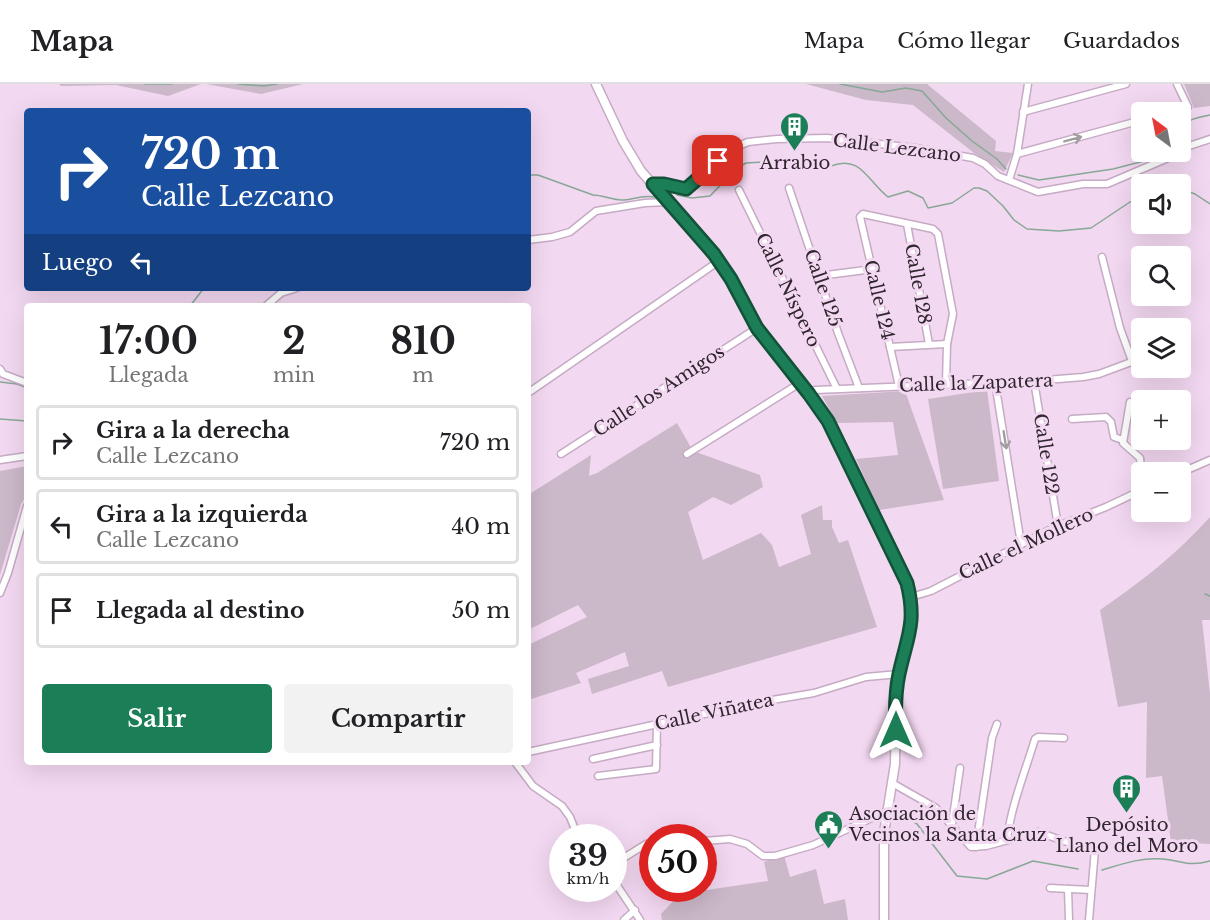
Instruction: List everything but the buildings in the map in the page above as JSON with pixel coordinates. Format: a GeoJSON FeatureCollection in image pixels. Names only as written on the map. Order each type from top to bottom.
{"type":"FeatureCollection","features":[{"type":"Feature","properties":{"kind":"main road"},"geometry":{"type":"LineString","coordinates":[[596,84],[631,156],[719,261],[757,328],[828,421],[907,583],[912,618],[911,632],[899,674],[895,709],[895,764],[884,832],[884,920]]}},
{"type":"Feature","properties":{"kind":"street"},"geometry":{"type":"LineString","coordinates":[[1009,180],[1017,154],[1028,84]]}},
{"type":"Feature","properties":{"kind":"street"},"geometry":{"type":"LineString","coordinates":[[1023,112],[1126,84]]}},
{"type":"Feature","properties":{"kind":"street"},"geometry":{"type":"LineString","coordinates":[[1177,84],[1186,102]]}},
{"type":"Feature","properties":{"kind":"street"},"geometry":{"type":"LineString","coordinates":[[1017,154],[1131,123]]}},
{"type":"Feature","properties":{"kind":"street","name":"Calle Lezcano"},"geometry":{"type":"LineString","coordinates":[[653,184],[686,189],[734,147],[748,142],[827,138],[915,148],[973,158],[985,164],[998,176],[1038,192],[1083,184],[1107,184],[1159,162]]}},
{"type":"Feature","properties":{"kind":"street"},"geometry":{"type":"LineString","coordinates":[[1191,145],[1210,139]]}},
{"type":"Feature","properties":{"kind":"street","name":"Calle 125"},"geometry":{"type":"LineString","coordinates":[[789,188],[859,388]]}},
{"type":"Feature","properties":{"kind":"street","name":"Calle Níspero"},"geometry":{"type":"LineString","coordinates":[[739,190],[837,389]]}},
{"type":"Feature","properties":{"kind":"street"},"geometry":{"type":"LineString","coordinates":[[531,240],[570,232],[596,211],[645,203],[668,202]]}},
{"type":"Feature","properties":{"kind":"street","name":"Calle 124"},"geometry":{"type":"LineString","coordinates":[[899,386],[860,217],[863,214],[907,224]]}},
{"type":"Feature","properties":{"kind":"street"},"geometry":{"type":"LineString","coordinates":[[907,224],[936,231],[952,314],[947,344],[946,384]]}},
{"type":"Feature","properties":{"kind":"street","name":"Calle 128"},"geometry":{"type":"LineString","coordinates":[[907,224],[929,344]]}},
{"type":"Feature","properties":{"kind":"street"},"geometry":{"type":"LineString","coordinates":[[1102,257],[1131,359]]}},
{"type":"Feature","properties":{"kind":"street"},"geometry":{"type":"LineString","coordinates":[[531,391],[719,261]]}},
{"type":"Feature","properties":{"kind":"street"},"geometry":{"type":"LineString","coordinates":[[819,276],[873,269]]}},
{"type":"Feature","properties":{"kind":"street"},"geometry":{"type":"LineString","coordinates":[[269,303],[281,293],[287,291]]}},
{"type":"Feature","properties":{"kind":"street","name":"Calle los Amigos"},"geometry":{"type":"LineString","coordinates":[[561,454],[757,328]]}},
{"type":"Feature","properties":{"kind":"street"},"geometry":{"type":"LineString","coordinates":[[890,347],[947,344]]}},
{"type":"Feature","properties":{"kind":"street","name":"Calle la Zapatera"},"geometry":{"type":"LineString","coordinates":[[809,394],[815,390],[1034,381],[1091,376],[1131,362]]}},
{"type":"Feature","properties":{"kind":"street"},"geometry":{"type":"LineString","coordinates":[[0,369],[3,374],[24,381]]}},
{"type":"Feature","properties":{"kind":"street","name":"Calle 122"},"geometry":{"type":"LineString","coordinates":[[1034,381],[1058,526]]}},
{"type":"Feature","properties":{"kind":"street"},"geometry":{"type":"LineString","coordinates":[[995,382],[1021,544]]}},
{"type":"Feature","properties":{"kind":"street"},"geometry":{"type":"LineString","coordinates":[[687,454],[800,383]]}},
{"type":"Feature","properties":{"kind":"street"},"geometry":{"type":"LineString","coordinates":[[1130,402],[1124,440],[1126,447],[1140,458],[1140,462]]}},
{"type":"Feature","properties":{"kind":"street"},"geometry":{"type":"LineString","coordinates":[[1072,419],[1106,417],[1111,422],[1114,437],[1124,440]]}},
{"type":"Feature","properties":{"kind":"street"},"geometry":{"type":"LineString","coordinates":[[0,460],[24,456]]}},
{"type":"Feature","properties":{"kind":"street"},"geometry":{"type":"LineString","coordinates":[[1191,468],[1210,460]]}},
{"type":"Feature","properties":{"kind":"street","name":"Calle el Mollero"},"geometry":{"type":"LineString","coordinates":[[910,597],[931,591],[1058,526],[1131,495]]}},
{"type":"Feature","properties":{"kind":"street"},"geometry":{"type":"LineString","coordinates":[[0,592],[8,573],[24,517]]}},
{"type":"Feature","properties":{"kind":"street","name":"Calle Viñatea"},"geometry":{"type":"LineString","coordinates":[[531,751],[778,698],[814,693],[866,677],[899,674]]}},
{"type":"Feature","properties":{"kind":"street"},"geometry":{"type":"LineString","coordinates":[[598,776],[656,769],[657,724]]}},
{"type":"Feature","properties":{"kind":"street"},"geometry":{"type":"LineString","coordinates":[[976,847],[992,738],[997,724]]}},
{"type":"Feature","properties":{"kind":"street"},"geometry":{"type":"LineString","coordinates":[[1007,840],[1021,781],[1035,739],[1038,737],[1064,738]]}},
{"type":"Feature","properties":{"kind":"street"},"geometry":{"type":"LineString","coordinates":[[593,759],[657,745]]}},
{"type":"Feature","properties":{"kind":"street"},"geometry":{"type":"LineString","coordinates":[[517,765],[533,786],[562,806],[573,824]]}},
{"type":"Feature","properties":{"kind":"street"},"geometry":{"type":"LineString","coordinates":[[952,824],[960,768]]}},
{"type":"Feature","properties":{"kind":"street"},"geometry":{"type":"LineString","coordinates":[[892,783],[932,806],[952,824],[971,847],[1038,832],[1084,848],[1095,849],[1089,920]]}},
{"type":"Feature","properties":{"kind":"street"},"geometry":{"type":"LineString","coordinates":[[717,840],[730,839],[747,844],[763,856],[775,856],[813,845],[887,811]]}},
{"type":"Feature","properties":{"kind":"street"},"geometry":{"type":"LineString","coordinates":[[1050,888],[1091,890]]}},
{"type":"Feature","properties":{"kind":"street"},"geometry":{"type":"LineString","coordinates":[[1068,889],[1068,920]]}},
{"type":"Feature","properties":{"kind":"street"},"geometry":{"type":"LineString","coordinates":[[627,899],[640,920]]}},
{"type":"Feature","properties":{"kind":"street"},"geometry":{"type":"LineString","coordinates":[[624,920],[635,910]]}},
{"type":"Feature","properties":{"kind":"shaded area"},"geometry":{"type":"Polygon","coordinates":[[[59,84],[201,84],[168,96],[116,85],[61,86],[59,84]]]}},
{"type":"Feature","properties":{"kind":"shaded area"},"geometry":{"type":"Polygon","coordinates":[[[206,84],[303,84],[261,94],[206,84]]]}},
{"type":"Feature","properties":{"kind":"shaded area"},"geometry":{"type":"Polygon","coordinates":[[[806,84],[927,84],[996,141],[995,151],[1013,153],[1004,172],[974,153],[913,105],[866,100],[806,84]]]}},
{"type":"Feature","properties":{"kind":"shaded area"},"geometry":{"type":"Polygon","coordinates":[[[1184,84],[1210,84],[1210,106],[1194,108],[1184,84]]]}},
{"type":"Feature","properties":{"kind":"shaded area"},"geometry":{"type":"Polygon","coordinates":[[[987,390],[999,481],[943,489],[928,399],[987,390]]]}},
{"type":"Feature","properties":{"kind":"shaded area"},"geometry":{"type":"Polygon","coordinates":[[[905,391],[944,500],[879,510],[856,459],[898,455],[893,422],[837,423],[822,396],[905,391]]]}},
{"type":"Feature","properties":{"kind":"shaded area"},"geometry":{"type":"Polygon","coordinates":[[[677,423],[693,451],[760,475],[763,487],[731,505],[713,497],[688,512],[703,560],[761,533],[772,545],[779,567],[811,554],[801,515],[822,505],[823,520],[832,520],[832,527],[839,543],[848,540],[877,627],[668,687],[662,671],[592,694],[588,679],[629,666],[625,652],[576,673],[581,683],[531,699],[531,644],[587,617],[578,605],[531,628],[531,493],[591,455],[589,476],[677,423]]]}},
{"type":"Feature","properties":{"kind":"shaded area"},"geometry":{"type":"Polygon","coordinates":[[[24,467],[24,500],[0,575],[0,471],[24,467]]]}},
{"type":"Feature","properties":{"kind":"shaded area"},"geometry":{"type":"Polygon","coordinates":[[[1210,517],[1210,620],[1202,620],[1210,694],[1210,844],[1171,842],[1162,776],[1146,778],[1147,702],[1118,707],[1100,610],[1158,567],[1210,517]]]}},
{"type":"Feature","properties":{"kind":"shaded area"},"geometry":{"type":"Polygon","coordinates":[[[784,855],[790,877],[816,869],[824,904],[845,899],[848,920],[662,920],[661,914],[672,902],[717,902],[717,889],[768,881],[764,862],[784,855]]]}},
{"type":"Feature","properties":{"kind":"waterway"},"geometry":{"type":"LineString","coordinates":[[145,84],[172,84]]}},
{"type":"Feature","properties":{"kind":"waterway"},"geometry":{"type":"LineString","coordinates":[[238,84],[264,86],[277,84]]}},
{"type":"Feature","properties":{"kind":"waterway"},"geometry":{"type":"LineString","coordinates":[[840,84],[882,92],[906,88],[922,91],[946,118],[1006,169]]}},
{"type":"Feature","properties":{"kind":"waterway"},"geometry":{"type":"LineString","coordinates":[[1191,121],[1210,115]]}},
{"type":"Feature","properties":{"kind":"waterway"},"geometry":{"type":"LineString","coordinates":[[677,195],[692,198],[710,196],[736,169],[746,163],[795,160],[809,164],[824,162],[831,166],[841,163],[850,164],[863,171],[888,197],[908,191],[923,198],[928,208],[952,203],[974,188],[979,188],[987,191],[1014,220],[1027,229],[1059,231],[1091,228],[1131,202]]}},
{"type":"Feature","properties":{"kind":"waterway"},"geometry":{"type":"LineString","coordinates":[[1018,175],[1039,180],[1113,169],[1140,162]]}},
{"type":"Feature","properties":{"kind":"waterway"},"geometry":{"type":"LineString","coordinates":[[531,175],[538,175],[593,195],[615,199],[655,197]]}},
{"type":"Feature","properties":{"kind":"waterway"},"geometry":{"type":"LineString","coordinates":[[1191,193],[1210,204]]}},
{"type":"Feature","properties":{"kind":"waterway"},"geometry":{"type":"LineString","coordinates":[[192,303],[202,291]]}},
{"type":"Feature","properties":{"kind":"waterway"},"geometry":{"type":"LineString","coordinates":[[0,382],[24,387]]}},
{"type":"Feature","properties":{"kind":"waterway"},"geometry":{"type":"LineString","coordinates":[[0,419],[24,421]]}},
{"type":"Feature","properties":{"kind":"waterway"},"geometry":{"type":"LineString","coordinates":[[1205,594],[1210,596]]}},
{"type":"Feature","properties":{"kind":"waterway"},"geometry":{"type":"LineString","coordinates":[[900,813],[917,824],[957,876],[987,879],[1033,861],[1078,869]]}},
{"type":"Feature","properties":{"kind":"waterway"},"geometry":{"type":"LineString","coordinates":[[1102,870],[1147,859],[1163,859],[1191,864],[1210,861]]}},
{"type":"Feature","properties":{"kind":"place","name":"Arrabio"},"geometry":{"type":"Point","coordinates":[795,152]}},
{"type":"Feature","properties":{"kind":"place","name":"Depósito Llano del Moro"},"geometry":{"type":"Point","coordinates":[1127,814]}},
{"type":"Feature","properties":{"kind":"place","name":"Asociación de Vecinos la Santa Cruz"},"geometry":{"type":"Point","coordinates":[828,850]}},
{"type":"Feature","properties":{"kind":"route"},"geometry":{"type":"LineString","coordinates":[[718,161],[686,189],[653,184],[714,254],[731,279],[757,328],[828,421],[907,583],[912,606],[911,632],[896,691],[896,730]]}}]}
